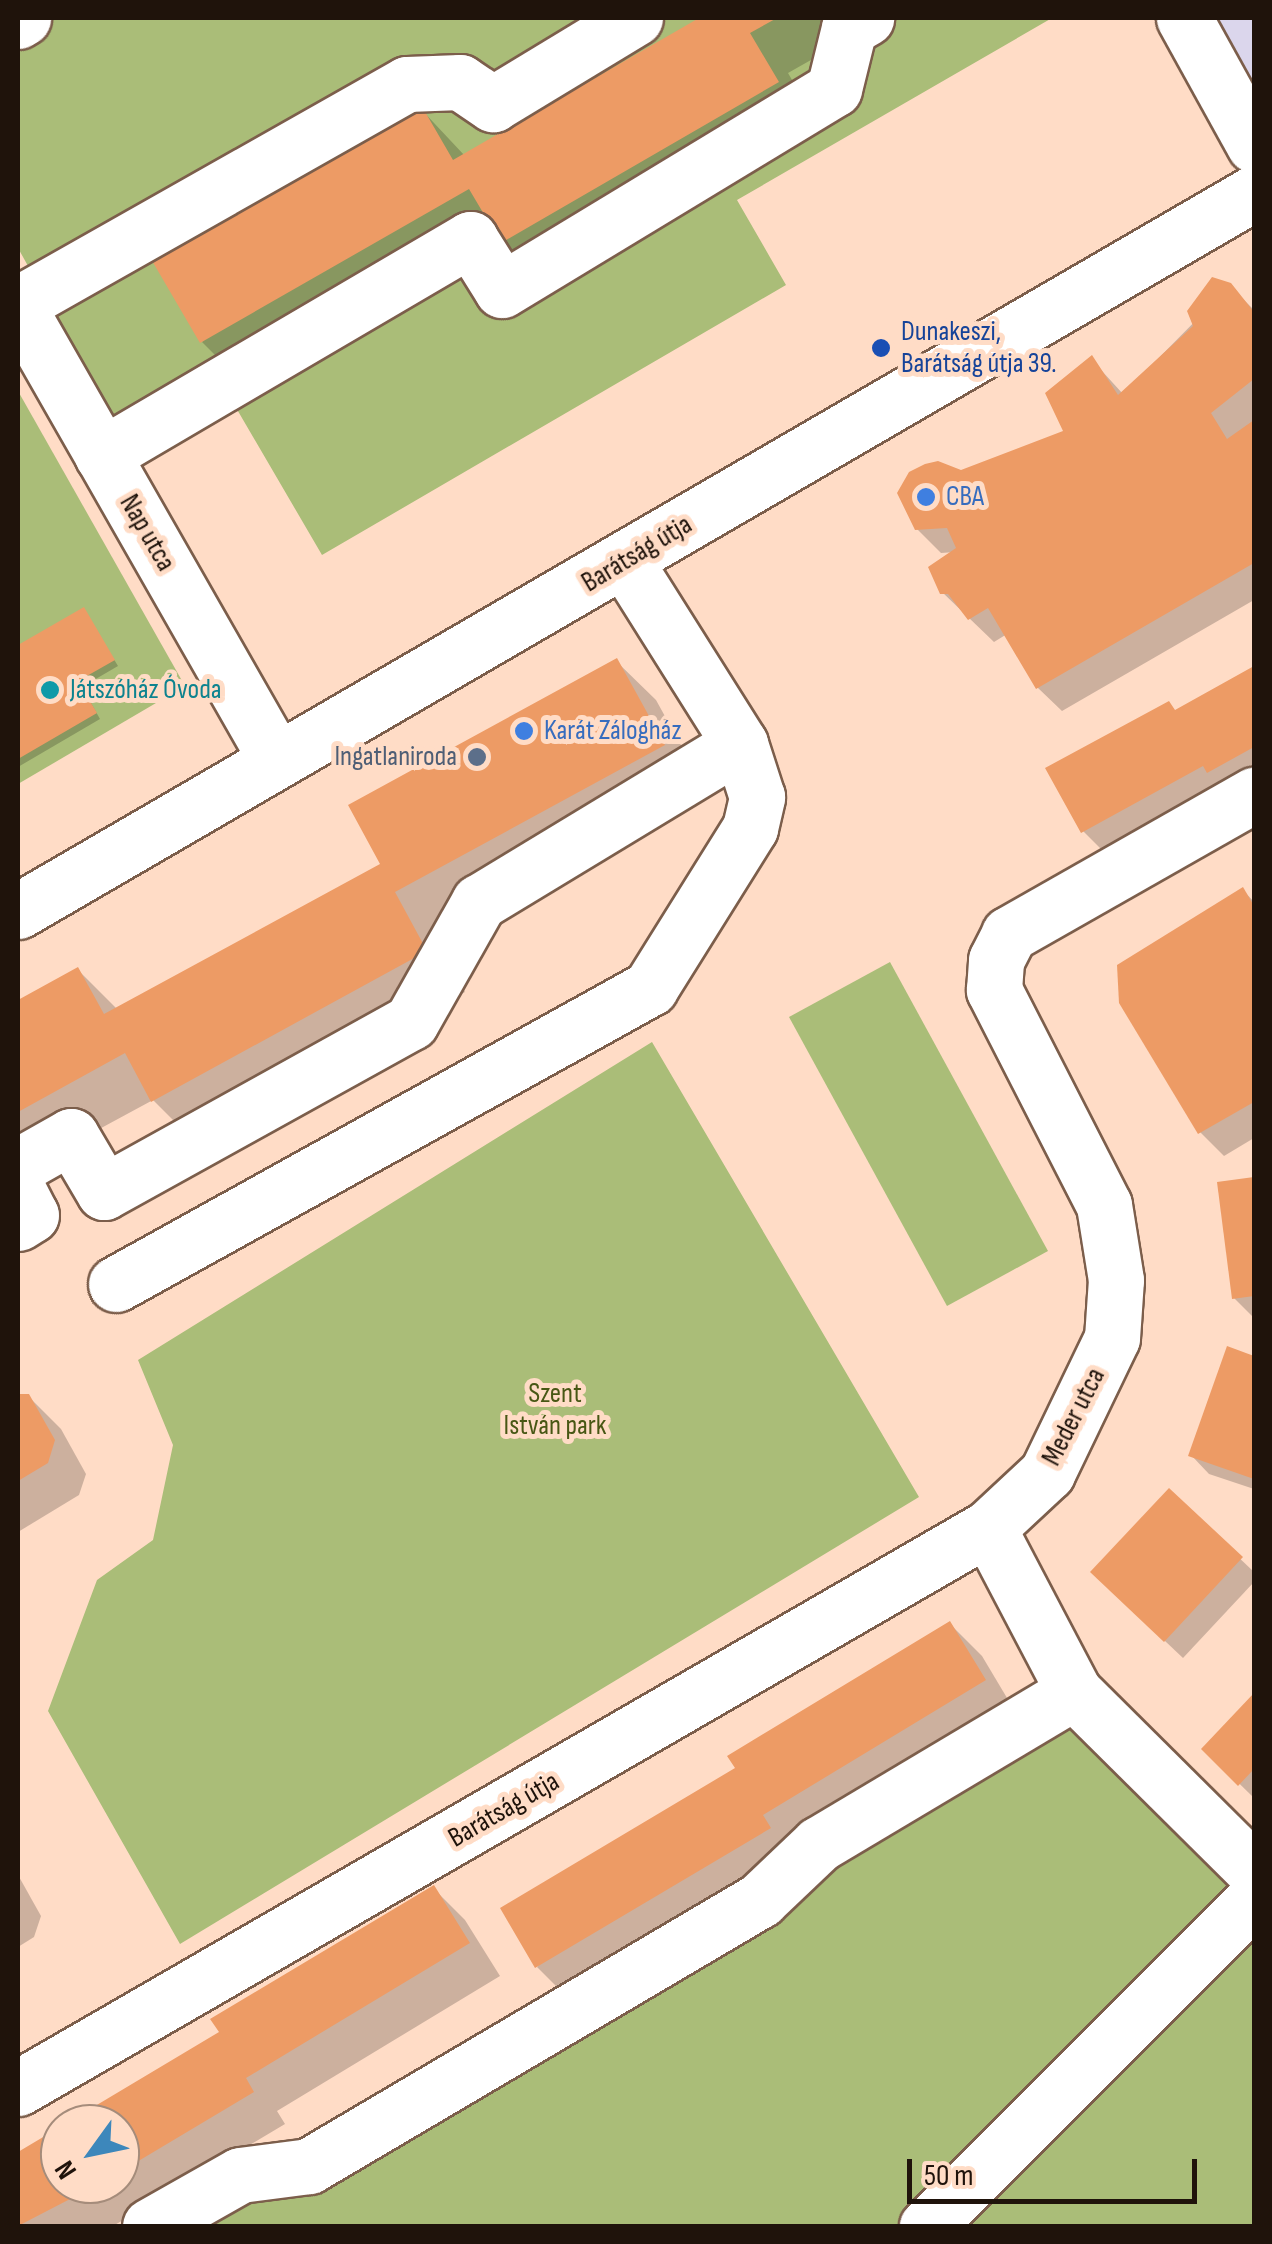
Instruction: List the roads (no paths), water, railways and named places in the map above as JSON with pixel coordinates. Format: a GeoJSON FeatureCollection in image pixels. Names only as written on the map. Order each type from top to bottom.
{"type":"FeatureCollection","features":[{"type":"Feature","properties":{"kind":"street"},"geometry":{"type":"LineString","coordinates":[[18,306],[406,84],[460,82],[493,104],[635,18]]}},
{"type":"Feature","properties":{"kind":"street"},"geometry":{"type":"LineString","coordinates":[[102,455],[470,240],[502,290],[834,90],[849,28],[866,18]]}},
{"type":"Feature","properties":{"kind":"street"},"geometry":{"type":"LineString","coordinates":[[1184,18],[1254,144]]}},
{"type":"Feature","properties":{"kind":"street","name":"Barátság útja"},"geometry":{"type":"LineString","coordinates":[[18,910],[1254,193]]}},
{"type":"Feature","properties":{"kind":"street","name":"Nap utca"},"geometry":{"type":"LineString","coordinates":[[18,306],[276,759]]}},
{"type":"Feature","properties":{"kind":"street"},"geometry":{"type":"LineString","coordinates":[[116,1284],[650,988],[750,828],[757,796],[740,744],[624,560]]}},
{"type":"Feature","properties":{"kind":"street"},"geometry":{"type":"LineString","coordinates":[[18,1166],[71,1136],[104,1192],[411,1022],[479,902],[740,744]]}},
{"type":"Feature","properties":{"kind":"street","name":"Meder utca"},"geometry":{"type":"LineString","coordinates":[[988,1528],[1047,1473],[1092,1389],[1112,1338],[1116,1280],[1104,1205],[994,990],[996,960],[1009,934],[1254,795]]}},
{"type":"Feature","properties":{"kind":"street"},"geometry":{"type":"LineString","coordinates":[[18,1190],[30,1215],[18,1223]]}},
{"type":"Feature","properties":{"kind":"street"},"geometry":{"type":"LineString","coordinates":[[988,1528],[1074,1692],[1254,1871]]}},
{"type":"Feature","properties":{"kind":"street","name":"Barátság útja"},"geometry":{"type":"LineString","coordinates":[[18,2088],[988,1528]]}},
{"type":"Feature","properties":{"kind":"street"},"geometry":{"type":"LineString","coordinates":[[150,2226],[240,2176],[309,2166],[760,1900],[819,1844],[1074,1692]]}},
{"type":"Feature","properties":{"kind":"street"},"geometry":{"type":"LineString","coordinates":[[927,2226],[1254,1899]]}},
{"type":"Feature","properties":{"kind":"place","name":"Dunakeszi, Barátság útja 39."},"geometry":{"type":"Point","coordinates":[881,348]}},
{"type":"Feature","properties":{"kind":"place","name":"CBA"},"geometry":{"type":"Point","coordinates":[926,497]}},
{"type":"Feature","properties":{"kind":"place","name":"Játszóház Óvoda"},"geometry":{"type":"Point","coordinates":[50,690]}},
{"type":"Feature","properties":{"kind":"place","name":"Karát Zálogház"},"geometry":{"type":"Point","coordinates":[524,731]}},
{"type":"Feature","properties":{"kind":"place","name":"Ingatlaniroda"},"geometry":{"type":"Point","coordinates":[477,757]}},
{"type":"Feature","properties":{"kind":"park label","name":"Szent István park"},"geometry":{"type":"Point","coordinates":[555,1410]}}]}
